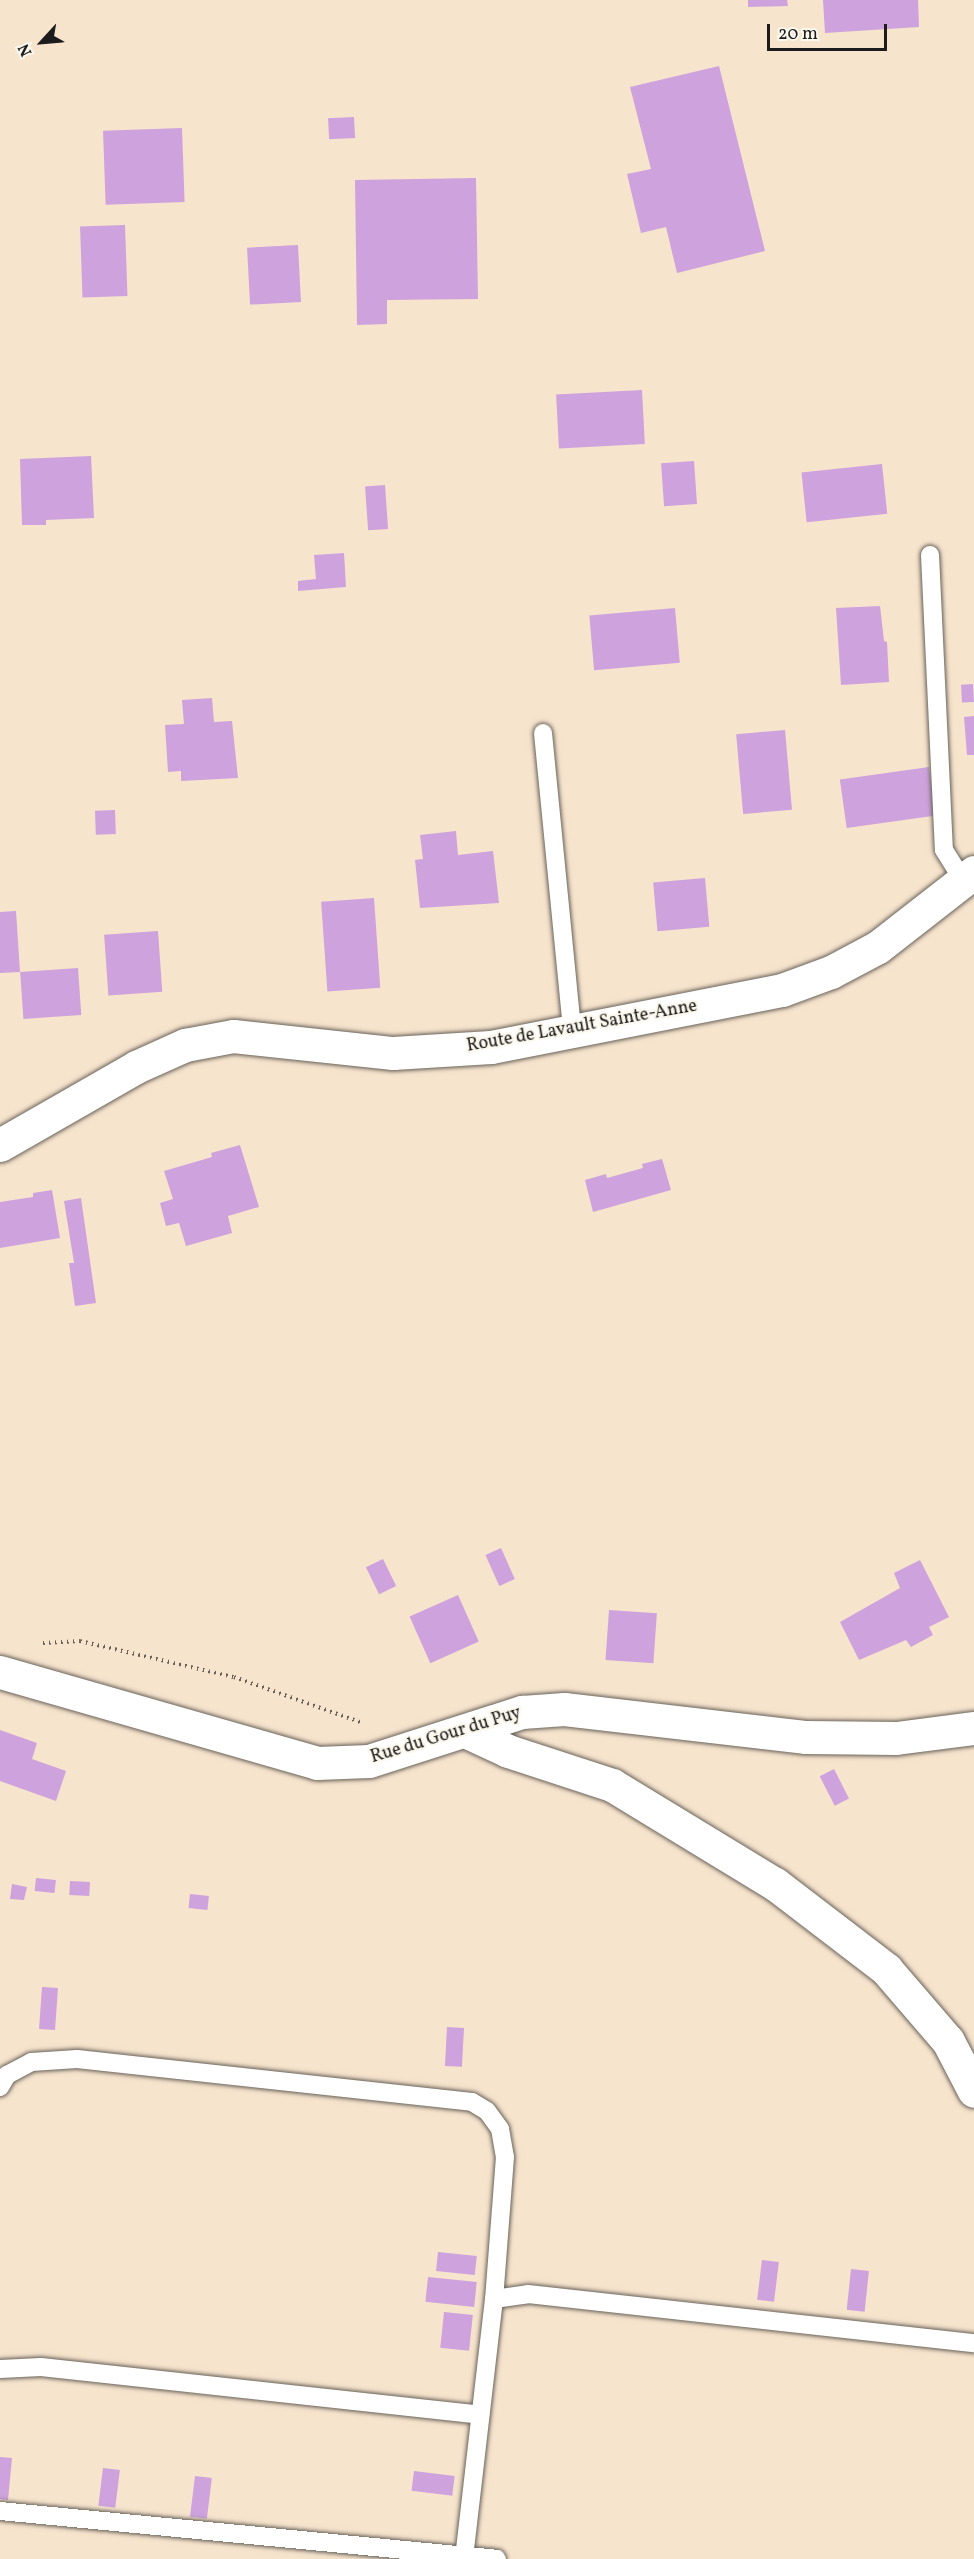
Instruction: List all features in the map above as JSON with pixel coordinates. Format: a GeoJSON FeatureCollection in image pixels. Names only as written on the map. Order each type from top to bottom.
{"type":"FeatureCollection","features":[{"type":"Feature","properties":{"kind":"street","name":"Route de Lavault Sainte-Anne"},"geometry":{"type":"LineString","coordinates":[[0,1145],[136,1067],[185,1045],[233,1036],[393,1053],[491,1047],[782,990],[831,972],[878,947],[969,877]]}},
{"type":"Feature","properties":{"kind":"street","name":"Rue du Gour du Puy"},"geometry":{"type":"LineString","coordinates":[[0,1672],[317,1763],[369,1761],[522,1712],[564,1709],[806,1737],[896,1738],[974,1728]]}},
{"type":"Feature","properties":{"kind":"street"},"geometry":{"type":"LineString","coordinates":[[465,1731],[508,1750],[612,1785],[775,1884],[886,1969],[948,2041],[974,2091]]}},
{"type":"Feature","properties":{"kind":"lane"},"geometry":{"type":"LineString","coordinates":[[930,555],[944,850],[969,877]]}},
{"type":"Feature","properties":{"kind":"lane"},"geometry":{"type":"LineString","coordinates":[[543,733],[572,1030]]}},
{"type":"Feature","properties":{"kind":"lane"},"geometry":{"type":"LineString","coordinates":[[0,2087],[7,2075],[31,2062],[77,2059],[472,2102],[487,2111],[500,2129],[505,2157],[494,2299],[464,2557]]}},
{"type":"Feature","properties":{"kind":"lane"},"geometry":{"type":"LineString","coordinates":[[494,2299],[528,2294],[974,2343]]}},
{"type":"Feature","properties":{"kind":"lane"},"geometry":{"type":"LineString","coordinates":[[0,2369],[41,2367],[480,2415]]}},
{"type":"Feature","properties":{"kind":"lane"},"geometry":{"type":"LineString","coordinates":[[0,2511],[497,2559]]}},
{"type":"Feature","properties":{"kind":"path"},"geometry":{"type":"LineString","coordinates":[[39,1644],[80,1641],[234,1677],[367,1724]]}},
{"type":"Feature","properties":{"kind":"building"},"geometry":{"type":"Polygon","coordinates":[[[748,0],[787,0],[788,6],[748,7],[748,0]]]}},
{"type":"Feature","properties":{"kind":"building"},"geometry":{"type":"Polygon","coordinates":[[[823,0],[918,0],[919,27],[825,33],[823,0]]]}},
{"type":"Feature","properties":{"kind":"building"},"geometry":{"type":"Polygon","coordinates":[[[719,66],[765,251],[677,273],[666,227],[641,233],[627,174],[651,169],[630,87],[719,66]]]}},
{"type":"Feature","properties":{"kind":"building"},"geometry":{"type":"Polygon","coordinates":[[[354,117],[355,138],[329,139],[328,118],[354,117]]]}},
{"type":"Feature","properties":{"kind":"building"},"geometry":{"type":"Polygon","coordinates":[[[182,128],[185,202],[106,205],[103,131],[182,128]]]}},
{"type":"Feature","properties":{"kind":"building"},"geometry":{"type":"Polygon","coordinates":[[[476,178],[478,299],[387,300],[387,324],[357,325],[355,180],[476,178]]]}},
{"type":"Feature","properties":{"kind":"building"},"geometry":{"type":"Polygon","coordinates":[[[125,225],[127,296],[83,298],[80,227],[125,225]]]}},
{"type":"Feature","properties":{"kind":"building"},"geometry":{"type":"Polygon","coordinates":[[[298,245],[301,302],[250,305],[247,248],[298,245]]]}},
{"type":"Feature","properties":{"kind":"building"},"geometry":{"type":"Polygon","coordinates":[[[642,390],[645,444],[559,448],[556,395],[642,390]]]}},
{"type":"Feature","properties":{"kind":"building"},"geometry":{"type":"Polygon","coordinates":[[[91,456],[94,518],[46,520],[46,525],[22,525],[20,459],[91,456]]]}},
{"type":"Feature","properties":{"kind":"building"},"geometry":{"type":"Polygon","coordinates":[[[694,461],[697,504],[664,506],[661,463],[694,461]]]}},
{"type":"Feature","properties":{"kind":"building"},"geometry":{"type":"Polygon","coordinates":[[[882,464],[887,514],[807,522],[801,472],[882,464]]]}},
{"type":"Feature","properties":{"kind":"building"},"geometry":{"type":"Polygon","coordinates":[[[385,485],[388,529],[368,530],[365,486],[385,485]]]}},
{"type":"Feature","properties":{"kind":"building"},"geometry":{"type":"Polygon","coordinates":[[[344,553],[346,587],[298,591],[298,581],[316,579],[314,555],[344,553]]]}},
{"type":"Feature","properties":{"kind":"building"},"geometry":{"type":"Polygon","coordinates":[[[880,606],[884,641],[887,642],[889,682],[841,685],[836,608],[880,606]]]}},
{"type":"Feature","properties":{"kind":"building"},"geometry":{"type":"Polygon","coordinates":[[[675,608],[680,663],[594,670],[589,615],[675,608]]]}},
{"type":"Feature","properties":{"kind":"building"},"geometry":{"type":"Polygon","coordinates":[[[973,684],[974,702],[962,703],[961,685],[973,684]]]}},
{"type":"Feature","properties":{"kind":"building"},"geometry":{"type":"Polygon","coordinates":[[[212,698],[214,722],[232,721],[238,778],[181,781],[181,771],[168,772],[165,725],[184,724],[182,700],[212,698]]]}},
{"type":"Feature","properties":{"kind":"building"},"geometry":{"type":"Polygon","coordinates":[[[974,716],[974,755],[967,755],[964,717],[974,716]]]}},
{"type":"Feature","properties":{"kind":"building"},"geometry":{"type":"Polygon","coordinates":[[[785,730],[792,810],[743,814],[736,734],[785,730]]]}},
{"type":"Feature","properties":{"kind":"building"},"geometry":{"type":"Polygon","coordinates":[[[929,767],[936,816],[847,828],[840,780],[929,767]]]}},
{"type":"Feature","properties":{"kind":"building"},"geometry":{"type":"Polygon","coordinates":[[[115,810],[116,834],[96,835],[95,811],[115,810]]]}},
{"type":"Feature","properties":{"kind":"building"},"geometry":{"type":"Polygon","coordinates":[[[456,831],[458,855],[493,851],[499,903],[420,908],[415,860],[423,859],[420,835],[456,831]]]}},
{"type":"Feature","properties":{"kind":"building"},"geometry":{"type":"Polygon","coordinates":[[[705,878],[709,927],[657,931],[653,883],[705,878]]]}},
{"type":"Feature","properties":{"kind":"building"},"geometry":{"type":"Polygon","coordinates":[[[374,898],[380,988],[327,991],[321,902],[374,898]]]}},
{"type":"Feature","properties":{"kind":"building"},"geometry":{"type":"Polygon","coordinates":[[[16,911],[20,972],[0,973],[0,912],[16,911]]]}},
{"type":"Feature","properties":{"kind":"building"},"geometry":{"type":"Polygon","coordinates":[[[158,931],[162,992],[108,996],[104,935],[158,931]]]}},
{"type":"Feature","properties":{"kind":"building"},"geometry":{"type":"Polygon","coordinates":[[[78,968],[81,1015],[23,1019],[20,972],[78,968]]]}},
{"type":"Feature","properties":{"kind":"building"},"geometry":{"type":"Polygon","coordinates":[[[240,1145],[259,1207],[228,1216],[232,1233],[186,1246],[179,1223],[166,1226],[160,1203],[173,1199],[164,1171],[212,1157],[211,1153],[240,1145]]]}},
{"type":"Feature","properties":{"kind":"building"},"geometry":{"type":"Polygon","coordinates":[[[662,1159],[671,1190],[593,1212],[585,1180],[606,1174],[607,1178],[643,1168],[642,1164],[662,1159]]]}},
{"type":"Feature","properties":{"kind":"building"},"geometry":{"type":"Polygon","coordinates":[[[52,1190],[60,1238],[0,1248],[0,1202],[33,1197],[33,1193],[52,1190]]]}},
{"type":"Feature","properties":{"kind":"building"},"geometry":{"type":"Polygon","coordinates":[[[81,1198],[96,1303],[75,1306],[69,1263],[74,1263],[64,1201],[81,1198]]]}},
{"type":"Feature","properties":{"kind":"building"},"geometry":{"type":"Polygon","coordinates":[[[501,1548],[515,1579],[499,1586],[485,1555],[501,1548]]]}},
{"type":"Feature","properties":{"kind":"building"},"geometry":{"type":"Polygon","coordinates":[[[383,1559],[396,1586],[379,1594],[366,1567],[383,1559]]]}},
{"type":"Feature","properties":{"kind":"building"},"geometry":{"type":"Polygon","coordinates":[[[920,1560],[949,1617],[929,1627],[933,1635],[911,1647],[906,1640],[859,1660],[840,1622],[900,1588],[894,1573],[920,1560]]]}},
{"type":"Feature","properties":{"kind":"building"},"geometry":{"type":"Polygon","coordinates":[[[458,1595],[479,1642],[430,1663],[410,1617],[458,1595]]]}},
{"type":"Feature","properties":{"kind":"building"},"geometry":{"type":"Polygon","coordinates":[[[609,1610],[657,1613],[653,1663],[606,1660],[609,1610]]]}},
{"type":"Feature","properties":{"kind":"building"},"geometry":{"type":"Polygon","coordinates":[[[0,1730],[37,1743],[32,1759],[66,1771],[56,1801],[0,1781],[0,1730]]]}},
{"type":"Feature","properties":{"kind":"building"},"geometry":{"type":"Polygon","coordinates":[[[834,1769],[849,1798],[835,1806],[820,1776],[834,1769]]]}},
{"type":"Feature","properties":{"kind":"building"},"geometry":{"type":"Polygon","coordinates":[[[36,1878],[56,1880],[55,1893],[35,1891],[36,1878]]]}},
{"type":"Feature","properties":{"kind":"building"},"geometry":{"type":"Polygon","coordinates":[[[70,1881],[90,1882],[89,1896],[69,1895],[70,1881]]]}},
{"type":"Feature","properties":{"kind":"building"},"geometry":{"type":"Polygon","coordinates":[[[12,1884],[27,1887],[24,1900],[10,1899],[12,1884]]]}},
{"type":"Feature","properties":{"kind":"building"},"geometry":{"type":"Polygon","coordinates":[[[190,1894],[209,1896],[207,1910],[189,1908],[190,1894]]]}},
{"type":"Feature","properties":{"kind":"building"},"geometry":{"type":"Polygon","coordinates":[[[42,1987],[58,1988],[55,2030],[39,2029],[42,1987]]]}},
{"type":"Feature","properties":{"kind":"building"},"geometry":{"type":"Polygon","coordinates":[[[447,2027],[464,2028],[462,2067],[445,2066],[447,2027]]]}},
{"type":"Feature","properties":{"kind":"building"},"geometry":{"type":"Polygon","coordinates":[[[438,2252],[477,2256],[475,2275],[436,2271],[438,2252]]]}},
{"type":"Feature","properties":{"kind":"building"},"geometry":{"type":"Polygon","coordinates":[[[762,2260],[779,2262],[774,2302],[757,2300],[762,2260]]]}},
{"type":"Feature","properties":{"kind":"building"},"geometry":{"type":"Polygon","coordinates":[[[851,2269],[869,2271],[865,2312],[847,2310],[851,2269]]]}},
{"type":"Feature","properties":{"kind":"building"},"geometry":{"type":"Polygon","coordinates":[[[428,2277],[477,2282],[474,2307],[425,2302],[428,2277]]]}},
{"type":"Feature","properties":{"kind":"building"},"geometry":{"type":"Polygon","coordinates":[[[444,2312],[473,2315],[469,2351],[440,2348],[444,2312]]]}},
{"type":"Feature","properties":{"kind":"building"},"geometry":{"type":"Polygon","coordinates":[[[0,2457],[12,2458],[8,2500],[0,2499],[0,2457]]]}},
{"type":"Feature","properties":{"kind":"building"},"geometry":{"type":"Polygon","coordinates":[[[103,2468],[120,2470],[115,2508],[98,2506],[103,2468]]]}},
{"type":"Feature","properties":{"kind":"building"},"geometry":{"type":"Polygon","coordinates":[[[414,2471],[455,2476],[452,2496],[412,2491],[414,2471]]]}},
{"type":"Feature","properties":{"kind":"building"},"geometry":{"type":"Polygon","coordinates":[[[195,2476],[212,2478],[207,2519],[190,2517],[195,2476]]]}}]}
